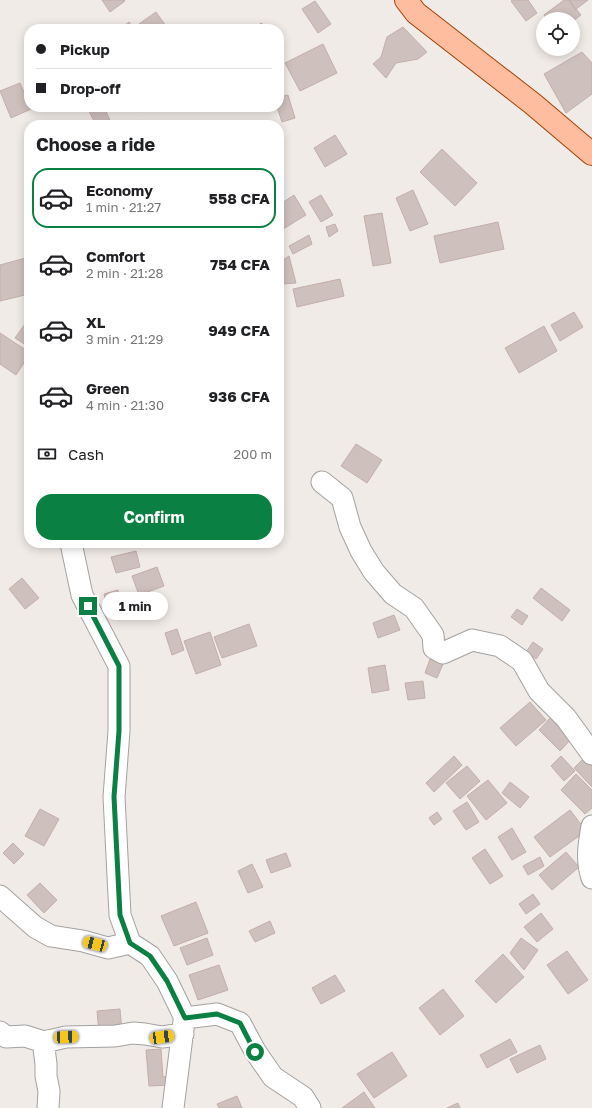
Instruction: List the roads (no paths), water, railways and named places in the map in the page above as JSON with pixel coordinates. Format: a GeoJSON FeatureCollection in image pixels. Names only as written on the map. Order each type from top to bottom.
{"type":"FeatureCollection","features":[{"type":"Feature","properties":{"kind":"main road"},"geometry":{"type":"LineString","coordinates":[[406,0],[416,13],[533,104],[592,154]]}},
{"type":"Feature","properties":{"kind":"street"},"geometry":{"type":"LineString","coordinates":[[322,482],[342,498],[350,527],[360,551],[374,572],[393,594],[414,608],[433,636],[434,648],[443,653],[472,640],[500,646],[522,661],[539,691],[566,718],[592,754]]}},
{"type":"Feature","properties":{"kind":"street"},"geometry":{"type":"LineString","coordinates":[[72,548],[82,595],[119,666],[119,731],[114,797],[120,915],[130,943],[150,956],[167,981],[184,1026],[173,1108]]}},
{"type":"Feature","properties":{"kind":"street"},"geometry":{"type":"LineString","coordinates":[[592,826],[588,850],[589,868],[592,878]]}},
{"type":"Feature","properties":{"kind":"street"},"geometry":{"type":"LineString","coordinates":[[0,896],[35,927],[51,936],[83,941],[108,948],[130,943]]}},
{"type":"Feature","properties":{"kind":"street"},"geometry":{"type":"LineString","coordinates":[[0,1032],[6,1037],[25,1036],[44,1042],[66,1037],[114,1036],[133,1033],[162,1037],[184,1026],[217,1014],[240,1023],[255,1052],[273,1077],[303,1097],[310,1108]]}},
{"type":"Feature","properties":{"kind":"street"},"geometry":{"type":"LineString","coordinates":[[47,1041],[44,1048],[46,1076],[49,1091],[48,1108]]}}]}
